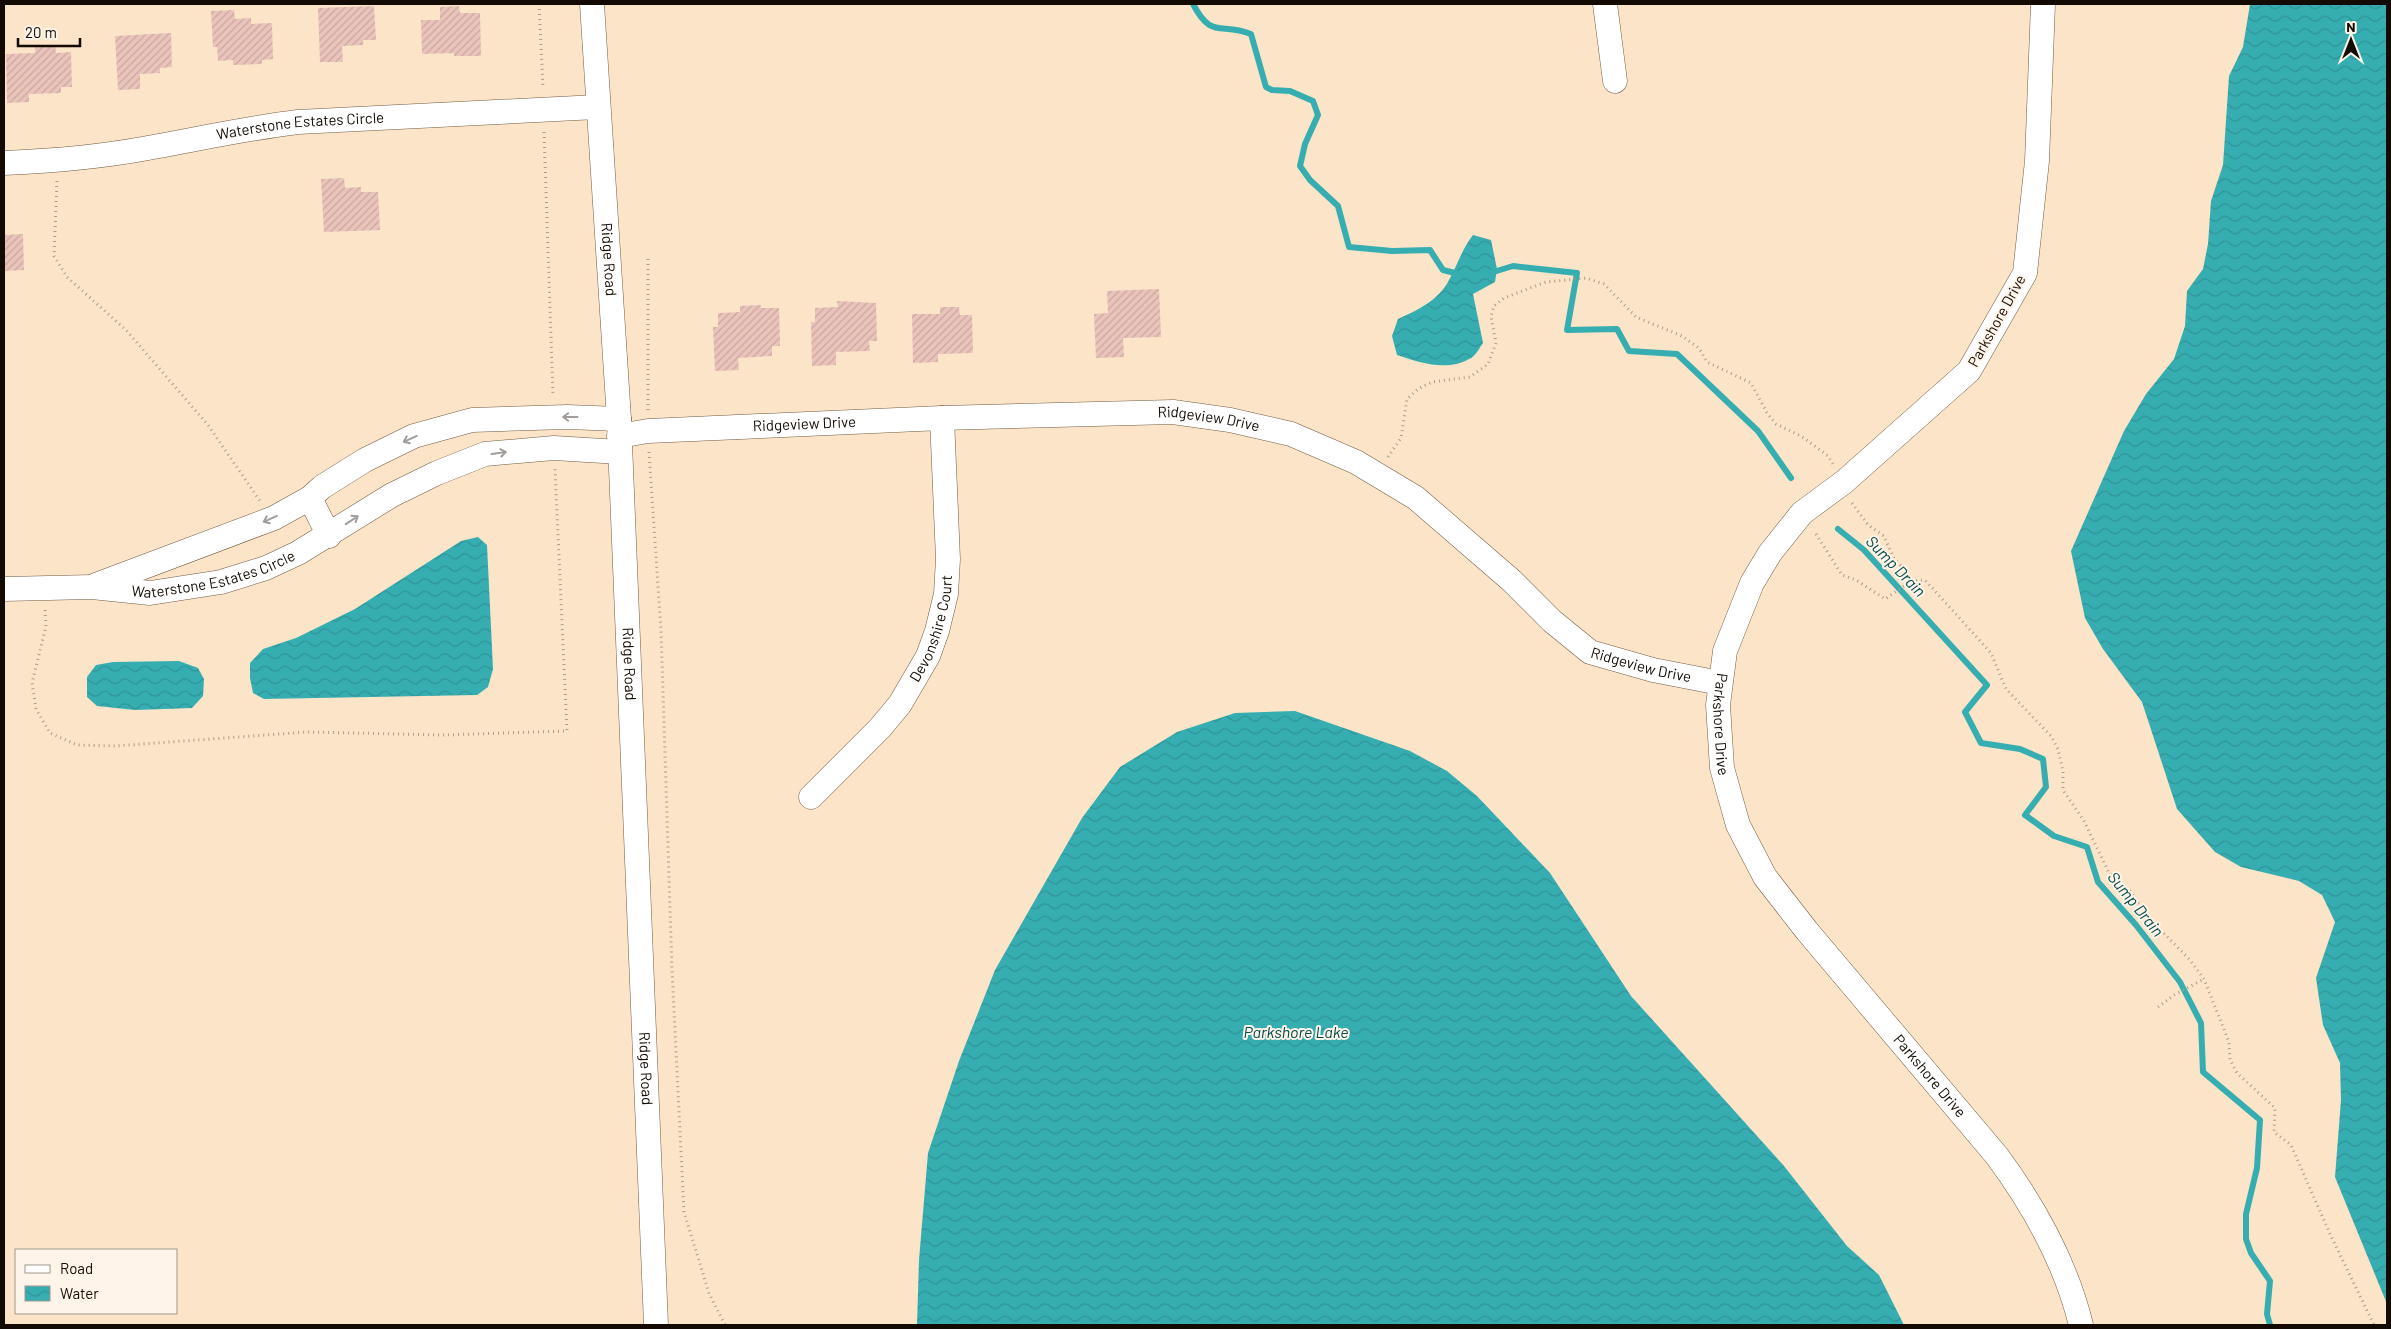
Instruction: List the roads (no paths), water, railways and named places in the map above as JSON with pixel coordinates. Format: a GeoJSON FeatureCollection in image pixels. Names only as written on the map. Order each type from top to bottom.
{"type":"FeatureCollection","features":[{"type":"Feature","properties":{"kind":"street","name":"Ridge Road"},"geometry":{"type":"LineString","coordinates":[[592,4],[619,436],[656,1325]]}},
{"type":"Feature","properties":{"kind":"street"},"geometry":{"type":"LineString","coordinates":[[1605,4],[1615,81]]}},
{"type":"Feature","properties":{"kind":"street","name":"Parkshore Drive"},"geometry":{"type":"LineString","coordinates":[[2043,4],[2037,161],[2025,273],[1969,371],[1844,482],[1802,513],[1770,553],[1752,583],[1737,616],[1725,651],[1720,683],[1719,737],[1722,768],[1738,825],[1748,848],[1765,877],[1801,923],[1997,1156],[2025,1194],[2053,1249],[2076,1307],[2080,1325]]}},
{"type":"Feature","properties":{"kind":"street","name":"Waterstone Estates Circle"},"geometry":{"type":"LineString","coordinates":[[4,163],[58,161],[146,148],[262,126],[298,122],[597,107]]}},
{"type":"Feature","properties":{"kind":"street","name":"Ridgeview Drive"},"geometry":{"type":"LineString","coordinates":[[619,436],[648,431],[942,418],[1173,412],[1230,420],[1291,434],[1356,462],[1416,498],[1512,581],[1552,621],[1590,652],[1653,670],[1720,683]]}},
{"type":"Feature","properties":{"kind":"street","name":"Waterstone Estates Circle"},"geometry":{"type":"LineString","coordinates":[[92,587],[274,518],[310,498],[322,487],[365,460],[414,436],[472,420],[554,418],[619,436]]}},
{"type":"Feature","properties":{"kind":"street","name":"Devonshire Court"},"geometry":{"type":"LineString","coordinates":[[811,797],[880,728],[900,704],[928,656],[937,631],[946,594],[948,559],[942,418]]}},
{"type":"Feature","properties":{"kind":"street","name":"Waterstone Estates Circle"},"geometry":{"type":"LineString","coordinates":[[4,589],[92,587],[150,593],[221,582],[266,568],[329,536],[392,496],[437,473],[485,454],[554,448],[619,436]]}},
{"type":"Feature","properties":{"kind":"street"},"geometry":{"type":"LineString","coordinates":[[310,498],[329,536]]}},
{"type":"Feature","properties":{"kind":"water"},"geometry":{"type":"Polygon","coordinates":[[[2250,4],[2387,4],[2387,1304],[2335,1177],[2341,1100],[2340,1063],[2323,1025],[2316,978],[2335,922],[2322,895],[2299,881],[2241,867],[2215,852],[2177,809],[2142,702],[2103,649],[2085,618],[2071,551],[2124,431],[2146,394],[2174,359],[2185,326],[2187,291],[2203,269],[2208,244],[2211,201],[2223,165],[2229,76],[2243,47],[2250,4]]]}},
{"type":"Feature","properties":{"kind":"water"},"geometry":{"type":"Polygon","coordinates":[[[1473,235],[1491,240],[1497,269],[1495,282],[1473,294],[1483,343],[1471,358],[1453,365],[1434,365],[1397,355],[1392,336],[1398,319],[1420,308],[1440,293],[1473,235]]]}},
{"type":"Feature","properties":{"kind":"water"},"geometry":{"type":"Polygon","coordinates":[[[478,537],[487,545],[493,669],[488,687],[477,695],[264,699],[253,693],[250,663],[263,649],[296,638],[355,609],[461,541],[478,537]]]}},
{"type":"Feature","properties":{"kind":"water"},"geometry":{"type":"Polygon","coordinates":[[[179,661],[198,668],[204,679],[203,696],[192,708],[135,710],[97,706],[87,697],[87,677],[96,665],[113,662],[179,661]]]}},
{"type":"Feature","properties":{"kind":"water","name":"Parkshore Lake"},"geometry":{"type":"Polygon","coordinates":[[[1295,711],[1410,751],[1447,771],[1477,796],[1550,873],[1631,996],[1784,1166],[1847,1246],[1879,1275],[1904,1325],[917,1325],[919,1260],[928,1153],[959,1061],[995,970],[1082,818],[1120,767],[1177,732],[1235,713],[1295,711]]]}},
{"type":"Feature","properties":{"kind":"waterway","name":"Sump Drain"},"geometry":{"type":"LineString","coordinates":[[1193,4],[1206,22],[1212,26],[1251,34],[1266,87],[1272,90],[1290,91],[1313,101],[1318,115],[1305,144],[1300,166],[1310,180],[1338,206],[1349,247],[1392,251],[1430,250],[1443,270],[1459,274]]}},
{"type":"Feature","properties":{"kind":"waterway","name":"Sump Drain"},"geometry":{"type":"LineString","coordinates":[[1490,273],[1513,266],[1577,273],[1567,330],[1617,329],[1629,351],[1677,354],[1758,431],[1791,478]]}},
{"type":"Feature","properties":{"kind":"waterway","name":"Sump Drain"},"geometry":{"type":"LineString","coordinates":[[1838,529],[1864,550],[1987,685],[1965,712],[1981,743],[2020,749],[2043,759],[2046,787],[2025,815],[2054,836],[2087,847],[2098,882],[2136,925],[2180,982],[2201,1023],[2203,1072],[2260,1120],[2257,1168],[2246,1214],[2246,1239],[2251,1253],[2270,1281],[2267,1314],[2270,1325]]}}]}
